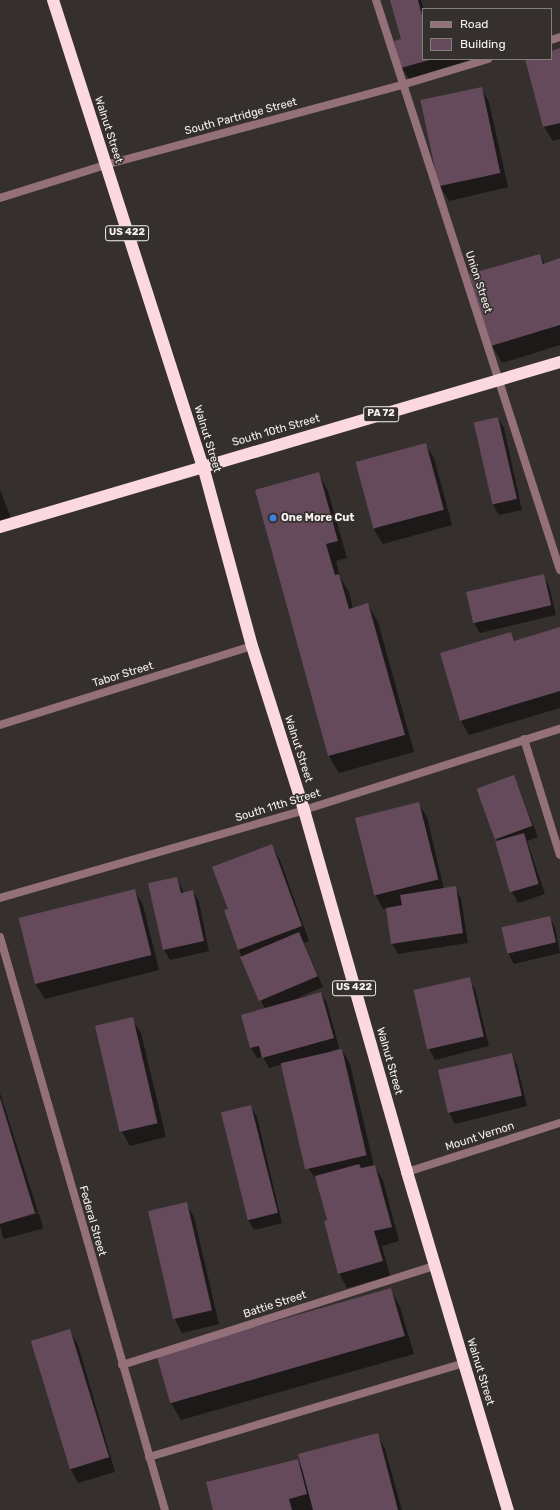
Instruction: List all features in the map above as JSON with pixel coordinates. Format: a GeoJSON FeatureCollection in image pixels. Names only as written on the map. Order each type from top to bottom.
{"type":"FeatureCollection","features":[{"type":"Feature","properties":{"kind":"highway","name":"Walnut Street"},"geometry":{"type":"LineString","coordinates":[[53,0],[203,466],[252,646],[304,810],[407,1172],[508,1510]]}},
{"type":"Feature","properties":{"kind":"highway","name":"South 10th Street"},"geometry":{"type":"LineString","coordinates":[[0,527],[498,379],[560,362]]}},
{"type":"Feature","properties":{"kind":"street","name":"Union Street"},"geometry":{"type":"LineString","coordinates":[[376,0],[402,85],[560,570]]}},
{"type":"Feature","properties":{"kind":"street","name":"South Partridge Street"},"geometry":{"type":"LineString","coordinates":[[0,198],[105,164],[402,85],[485,60]]}},
{"type":"Feature","properties":{"kind":"street","name":"Tabor Street"},"geometry":{"type":"LineString","coordinates":[[0,725],[252,646]]}},
{"type":"Feature","properties":{"kind":"street","name":"South 11th Street"},"geometry":{"type":"LineString","coordinates":[[0,898],[304,810],[524,739],[560,729]]}},
{"type":"Feature","properties":{"kind":"street"},"geometry":{"type":"LineString","coordinates":[[524,739],[560,854]]}},
{"type":"Feature","properties":{"kind":"street","name":"Federal Street"},"geometry":{"type":"LineString","coordinates":[[0,937],[165,1510]]}},
{"type":"Feature","properties":{"kind":"street","name":"Mount Vernon"},"geometry":{"type":"LineString","coordinates":[[407,1172],[560,1123]]}},
{"type":"Feature","properties":{"kind":"street","name":"Battie Street"},"geometry":{"type":"LineString","coordinates":[[122,1365],[435,1266]]}},
{"type":"Feature","properties":{"kind":"street"},"geometry":{"type":"LineString","coordinates":[[149,1457],[464,1363]]}},
{"type":"Feature","properties":{"kind":"building"},"geometry":{"type":"Polygon","coordinates":[[[390,0],[418,0],[422,15],[422,60],[429,60],[401,68],[394,41],[401,39],[390,0]]]}},
{"type":"Feature","properties":{"kind":"building"},"geometry":{"type":"Polygon","coordinates":[[[560,48],[560,123],[543,127],[525,60],[552,60],[552,51],[560,48]]]}},
{"type":"Feature","properties":{"kind":"building"},"geometry":{"type":"Polygon","coordinates":[[[482,87],[500,173],[439,186],[420,100],[482,87]]]}},
{"type":"Feature","properties":{"kind":"building"},"geometry":{"type":"Polygon","coordinates":[[[540,254],[543,264],[560,258],[560,325],[491,346],[469,274],[540,254]]]}},
{"type":"Feature","properties":{"kind":"building"},"geometry":{"type":"Polygon","coordinates":[[[498,417],[517,499],[493,504],[474,423],[498,417]]]}},
{"type":"Feature","properties":{"kind":"building"},"geometry":{"type":"Polygon","coordinates":[[[426,443],[444,510],[373,529],[355,462],[426,443]]]}},
{"type":"Feature","properties":{"kind":"building"},"geometry":{"type":"Polygon","coordinates":[[[319,472],[338,541],[326,544],[335,575],[339,574],[349,609],[368,603],[405,735],[328,756],[255,490],[319,472]]]}},
{"type":"Feature","properties":{"kind":"building"},"geometry":{"type":"Polygon","coordinates":[[[544,574],[551,605],[473,623],[466,592],[544,574]]]}},
{"type":"Feature","properties":{"kind":"building"},"geometry":{"type":"Polygon","coordinates":[[[560,627],[560,691],[460,721],[440,653],[511,632],[514,641],[560,627]]]}},
{"type":"Feature","properties":{"kind":"building"},"geometry":{"type":"Polygon","coordinates":[[[514,775],[532,826],[495,839],[476,789],[514,775]]]}},
{"type":"Feature","properties":{"kind":"building"},"geometry":{"type":"Polygon","coordinates":[[[419,802],[438,880],[374,896],[355,818],[419,802]]]}},
{"type":"Feature","properties":{"kind":"building"},"geometry":{"type":"Polygon","coordinates":[[[524,833],[539,884],[510,892],[495,841],[524,833]]]}},
{"type":"Feature","properties":{"kind":"building"},"geometry":{"type":"Polygon","coordinates":[[[272,844],[302,926],[238,950],[224,910],[228,909],[212,867],[272,844]]]}},
{"type":"Feature","properties":{"kind":"building"},"geometry":{"type":"Polygon","coordinates":[[[177,877],[181,893],[193,890],[204,941],[163,950],[148,883],[177,877]]]}},
{"type":"Feature","properties":{"kind":"building"},"geometry":{"type":"Polygon","coordinates":[[[456,886],[463,933],[391,944],[386,908],[402,905],[400,895],[456,886]]]}},
{"type":"Feature","properties":{"kind":"building"},"geometry":{"type":"Polygon","coordinates":[[[135,889],[151,955],[35,984],[19,918],[135,889]]]}},
{"type":"Feature","properties":{"kind":"building"},"geometry":{"type":"Polygon","coordinates":[[[550,916],[556,942],[507,954],[501,927],[550,916]]]}},
{"type":"Feature","properties":{"kind":"building"},"geometry":{"type":"Polygon","coordinates":[[[299,932],[318,976],[259,1001],[240,957],[299,932]]]}},
{"type":"Feature","properties":{"kind":"building"},"geometry":{"type":"Polygon","coordinates":[[[470,977],[484,1036],[427,1049],[413,990],[470,977]]]}},
{"type":"Feature","properties":{"kind":"building"},"geometry":{"type":"Polygon","coordinates":[[[321,992],[334,1038],[262,1058],[259,1046],[250,1048],[241,1015],[321,992]]]}},
{"type":"Feature","properties":{"kind":"building"},"geometry":{"type":"Polygon","coordinates":[[[133,1017],[158,1123],[120,1132],[95,1026],[133,1017]]]}},
{"type":"Feature","properties":{"kind":"building"},"geometry":{"type":"Polygon","coordinates":[[[342,1049],[367,1155],[305,1169],[281,1063],[342,1049]]]}},
{"type":"Feature","properties":{"kind":"building"},"geometry":{"type":"Polygon","coordinates":[[[512,1053],[522,1096],[448,1113],[438,1070],[512,1053]]]}},
{"type":"Feature","properties":{"kind":"building"},"geometry":{"type":"Polygon","coordinates":[[[0,1098],[35,1213],[0,1224],[0,1098]]]}},
{"type":"Feature","properties":{"kind":"building"},"geometry":{"type":"Polygon","coordinates":[[[251,1105],[278,1213],[248,1220],[221,1112],[251,1105]]]}},
{"type":"Feature","properties":{"kind":"building"},"geometry":{"type":"Polygon","coordinates":[[[359,1164],[361,1168],[375,1165],[392,1227],[374,1231],[383,1261],[338,1274],[324,1221],[327,1220],[315,1176],[359,1164]]]}},
{"type":"Feature","properties":{"kind":"building"},"geometry":{"type":"Polygon","coordinates":[[[187,1202],[212,1310],[173,1319],[148,1211],[187,1202]]]}},
{"type":"Feature","properties":{"kind":"building"},"geometry":{"type":"Polygon","coordinates":[[[391,1288],[405,1336],[170,1403],[156,1355],[391,1288]]]}},
{"type":"Feature","properties":{"kind":"building"},"geometry":{"type":"Polygon","coordinates":[[[70,1329],[109,1457],[70,1469],[31,1341],[70,1329]]]}},
{"type":"Feature","properties":{"kind":"building"},"geometry":{"type":"Polygon","coordinates":[[[378,1433],[398,1510],[313,1510],[298,1454],[378,1433]]]}},
{"type":"Feature","properties":{"kind":"building"},"geometry":{"type":"Polygon","coordinates":[[[298,1459],[307,1494],[289,1499],[292,1510],[213,1510],[206,1482],[298,1459]]]}},
{"type":"Feature","properties":{"kind":"place","name":"One More Cut"},"geometry":{"type":"Point","coordinates":[273,518]}}]}
